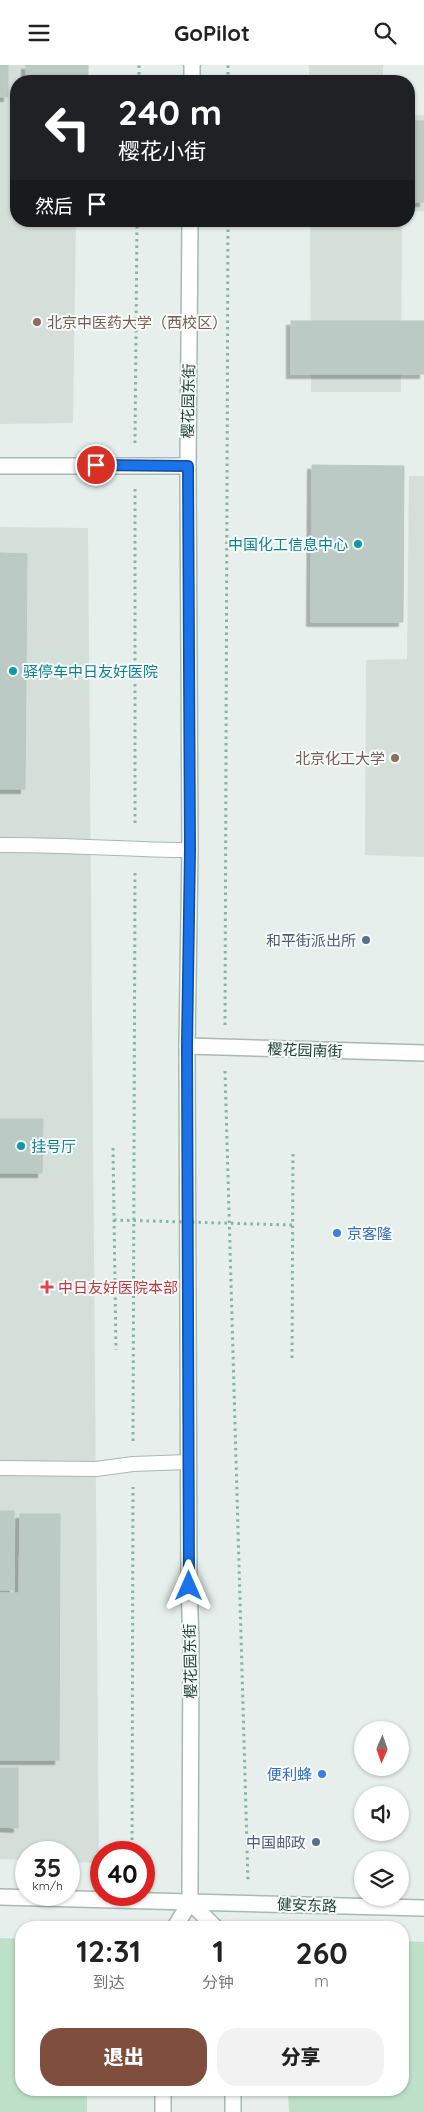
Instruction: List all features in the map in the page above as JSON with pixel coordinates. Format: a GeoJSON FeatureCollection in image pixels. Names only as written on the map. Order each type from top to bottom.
{"type":"FeatureCollection","features":[{"type":"Feature","properties":{"kind":"street","name":"樱花园东街"},"geometry":{"type":"LineString","coordinates":[[178,1921],[190,1901],[191,1643],[188,1462],[187,1046],[190,850],[188,466],[190,227]]}},
{"type":"Feature","properties":{"kind":"street"},"geometry":{"type":"LineString","coordinates":[[0,465],[188,466]]}},
{"type":"Feature","properties":{"kind":"street","name":"樱花园南街"},"geometry":{"type":"LineString","coordinates":[[187,1046],[424,1053]]}},
{"type":"Feature","properties":{"kind":"street","name":"健安东路"},"geometry":{"type":"LineString","coordinates":[[0,1897],[132,1902],[190,1901],[424,1908]]}},
{"type":"Feature","properties":{"kind":"street"},"geometry":{"type":"LineString","coordinates":[[190,1901],[210,1921]]}},
{"type":"Feature","properties":{"kind":"street"},"geometry":{"type":"LineString","coordinates":[[163,2096],[163,2112]]}},
{"type":"Feature","properties":{"kind":"street"},"geometry":{"type":"LineString","coordinates":[[233,2096],[233,2112]]}},
{"type":"Feature","properties":{"kind":"lane"},"geometry":{"type":"LineString","coordinates":[[0,845],[57,844],[135,850],[190,850]]}},
{"type":"Feature","properties":{"kind":"lane"},"geometry":{"type":"LineString","coordinates":[[0,1468],[96,1469],[133,1464],[188,1462]]}},
{"type":"Feature","properties":{"kind":"path"},"geometry":{"type":"LineString","coordinates":[[132,1841],[137,227]]}},
{"type":"Feature","properties":{"kind":"path"},"geometry":{"type":"LineString","coordinates":[[228,227],[225,1048],[248,1903]]}},
{"type":"Feature","properties":{"kind":"path"},"geometry":{"type":"LineString","coordinates":[[113,1148],[116,1350]]}},
{"type":"Feature","properties":{"kind":"path"},"geometry":{"type":"LineString","coordinates":[[292,1358],[293,1149]]}},
{"type":"Feature","properties":{"kind":"path"},"geometry":{"type":"LineString","coordinates":[[114,1220],[292,1225]]}},
{"type":"Feature","properties":{"kind":"shaded area","name":"北京中医药大学（西校区）"},"geometry":{"type":"Polygon","coordinates":[[[0,65],[79,65],[79,75],[10,75],[10,227],[76,227],[73,423],[0,424],[0,65]]]}},
{"type":"Feature","properties":{"kind":"shaded area"},"geometry":{"type":"Polygon","coordinates":[[[309,65],[383,65],[383,75],[309,75],[309,65]]]}},
{"type":"Feature","properties":{"kind":"shaded area"},"geometry":{"type":"Polygon","coordinates":[[[415,115],[424,115],[424,211],[415,211],[415,115]]]}},
{"type":"Feature","properties":{"kind":"shaded area"},"geometry":{"type":"Polygon","coordinates":[[[310,227],[402,227],[401,392],[311,392],[310,227]]]}},
{"type":"Feature","properties":{"kind":"shaded area","name":"北京化工大学"},"geometry":{"type":"Polygon","coordinates":[[[409,476],[424,476],[424,857],[365,855],[366,660],[407,659],[409,476]]]}},
{"type":"Feature","properties":{"kind":"shaded area","name":"中日友好医院本部"},"geometry":{"type":"Polygon","coordinates":[[[0,527],[88,528],[99,1841],[90,1841],[90,1863],[80,1862],[80,1841],[15,1841],[15,1860],[0,1859],[0,527]]]}},
{"type":"Feature","properties":{"kind":"green space"},"geometry":{"type":"Polygon","coordinates":[[[0,1938],[15,1939],[15,2096],[87,2096],[87,2112],[0,2112],[0,1938]]]}},
{"type":"Feature","properties":{"kind":"green space"},"geometry":{"type":"Polygon","coordinates":[[[409,1941],[424,1942],[424,2112],[289,2112],[288,2096],[409,2096],[409,1941]]]}},
{"type":"Feature","properties":{"kind":"building"},"geometry":{"type":"Polygon","coordinates":[[[0,65],[8,65],[8,97],[0,97],[0,65]]]}},
{"type":"Feature","properties":{"kind":"building"},"geometry":{"type":"Polygon","coordinates":[[[26,65],[88,65],[88,75],[26,75],[26,65]]]}},
{"type":"Feature","properties":{"kind":"building"},"geometry":{"type":"Polygon","coordinates":[[[415,121],[424,121],[424,202],[415,202],[415,121]]]}},
{"type":"Feature","properties":{"kind":"building"},"geometry":{"type":"Polygon","coordinates":[[[291,321],[424,321],[424,374],[291,374],[291,321]]]}},
{"type":"Feature","properties":{"kind":"building","name":"中国化工信息中心"},"geometry":{"type":"Polygon","coordinates":[[[312,465],[404,466],[403,622],[311,622],[312,465]]]}},
{"type":"Feature","properties":{"kind":"building","name":"驿停车中日友好医院"},"geometry":{"type":"Polygon","coordinates":[[[0,553],[27,554],[25,789],[0,789],[0,553]]]}},
{"type":"Feature","properties":{"kind":"building","name":"挂号厅"},"geometry":{"type":"Polygon","coordinates":[[[0,1119],[43,1119],[42,1173],[0,1173],[0,1119]]]}},
{"type":"Feature","properties":{"kind":"building"},"geometry":{"type":"Polygon","coordinates":[[[0,1511],[14,1511],[14,1590],[0,1590],[0,1511]]]}},
{"type":"Feature","properties":{"kind":"building"},"geometry":{"type":"Polygon","coordinates":[[[20,1514],[60,1514],[59,1760],[0,1760],[0,1593],[19,1593],[20,1514]]]}},
{"type":"Feature","properties":{"kind":"building"},"geometry":{"type":"Polygon","coordinates":[[[0,1768],[18,1768],[18,1828],[0,1827],[0,1768]]]}},
{"type":"Feature","properties":{"kind":"place","name":"北京中医药大学（西校区）"},"geometry":{"type":"Point","coordinates":[37,322]}},
{"type":"Feature","properties":{"kind":"place","name":"中国化工信息中心"},"geometry":{"type":"Point","coordinates":[358,544]}},
{"type":"Feature","properties":{"kind":"place","name":"驿停车中日友好医院"},"geometry":{"type":"Point","coordinates":[13,671]}},
{"type":"Feature","properties":{"kind":"place","name":"北京化工大学"},"geometry":{"type":"Point","coordinates":[395,758]}},
{"type":"Feature","properties":{"kind":"place","name":"和平街派出所"},"geometry":{"type":"Point","coordinates":[366,940]}},
{"type":"Feature","properties":{"kind":"place","name":"挂号厅"},"geometry":{"type":"Point","coordinates":[21,1146]}},
{"type":"Feature","properties":{"kind":"place","name":"京客隆"},"geometry":{"type":"Point","coordinates":[337,1233]}},
{"type":"Feature","properties":{"kind":"place","name":"中日友好医院本部"},"geometry":{"type":"Point","coordinates":[47,1287]}},
{"type":"Feature","properties":{"kind":"place","name":"便利蜂"},"geometry":{"type":"Point","coordinates":[322,1774]}},
{"type":"Feature","properties":{"kind":"place","name":"中国邮政"},"geometry":{"type":"Point","coordinates":[316,1842]}},
{"type":"Feature","properties":{"kind":"route"},"geometry":{"type":"LineString","coordinates":[[96,465],[188,466],[190,850],[187,1046],[189,1586]]}}]}
